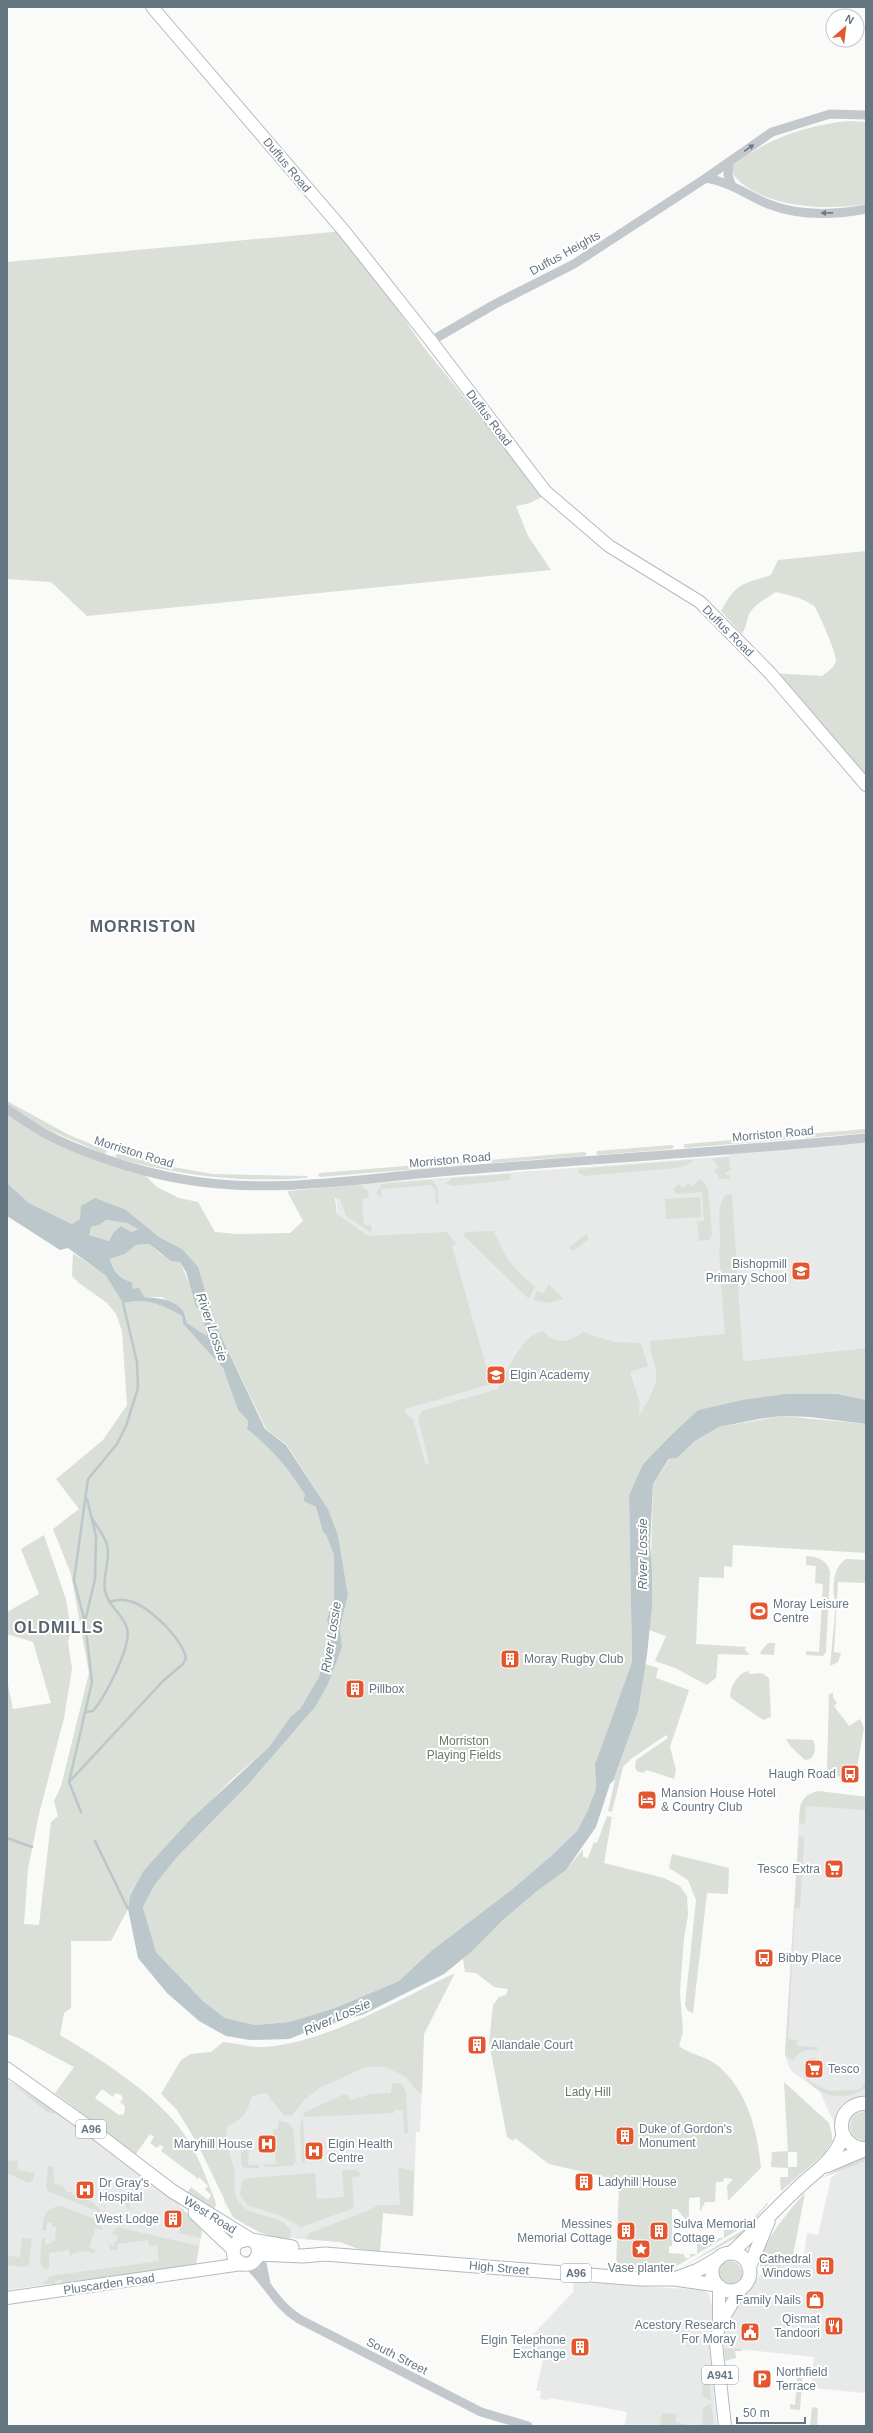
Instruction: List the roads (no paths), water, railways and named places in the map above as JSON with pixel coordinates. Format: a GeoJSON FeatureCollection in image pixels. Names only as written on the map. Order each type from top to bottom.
{"type":"FeatureCollection","features":[{"type":"Feature","properties":{"kind":"highway","name":"West Road"},"geometry":{"type":"LineString","coordinates":[[7,2069],[87,2126],[172,2191],[250,2239]]}},
{"type":"Feature","properties":{"kind":"highway","name":"A96"},"geometry":{"type":"LineString","coordinates":[[725,2256],[770,2217],[800,2185],[822,2168],[840,2145],[843,2135],[842,2123],[847,2112],[857,2104],[866,2103]]}},
{"type":"Feature","properties":{"kind":"highway","name":"A96"},"geometry":{"type":"LineString","coordinates":[[843,2135],[852,2146],[866,2149]]}},
{"type":"Feature","properties":{"kind":"highway","name":"A96"},"geometry":{"type":"LineString","coordinates":[[822,2168],[866,2149]]}},
{"type":"Feature","properties":{"kind":"highway","name":"West Road"},"geometry":{"type":"LineString","coordinates":[[172,2191],[233,2250]]}},
{"type":"Feature","properties":{"kind":"highway","name":"A96"},"geometry":{"type":"LineString","coordinates":[[718,2286],[728,2291],[741,2289],[749,2278],[750,2268],[770,2217]]}},
{"type":"Feature","properties":{"kind":"highway"},"geometry":{"type":"LineString","coordinates":[[233,2250],[237,2242],[250,2239],[258,2246],[251,2260]]}},
{"type":"Feature","properties":{"kind":"highway","name":"High Street"},"geometry":{"type":"LineString","coordinates":[[250,2239],[325,2254],[640,2279],[674,2279],[718,2286]]}},
{"type":"Feature","properties":{"kind":"highway","name":"A96"},"geometry":{"type":"LineString","coordinates":[[233,2250],[234,2258],[251,2260]]}},
{"type":"Feature","properties":{"kind":"highway","name":"High Street"},"geometry":{"type":"LineString","coordinates":[[251,2260],[280,2254],[303,2256],[325,2254]]}},
{"type":"Feature","properties":{"kind":"highway"},"geometry":{"type":"LineString","coordinates":[[718,2286],[712,2271],[725,2256],[745,2259],[750,2268]]}},
{"type":"Feature","properties":{"kind":"highway","name":"High Street"},"geometry":{"type":"LineString","coordinates":[[674,2279],[698,2270],[725,2256]]}},
{"type":"Feature","properties":{"kind":"main road","name":"Duffus Road"},"geometry":{"type":"LineString","coordinates":[[152,7],[344,231],[431,340],[545,491],[609,546],[700,602],[770,673],[866,786]]}},
{"type":"Feature","properties":{"kind":"main road"},"geometry":{"type":"LineString","coordinates":[[211,2270],[233,2250]]}},
{"type":"Feature","properties":{"kind":"main road","name":"Pluscarden Road"},"geometry":{"type":"LineString","coordinates":[[7,2298],[211,2270],[251,2260]]}},
{"type":"Feature","properties":{"kind":"main road","name":"A941"},"geometry":{"type":"LineString","coordinates":[[718,2286],[719,2324],[716,2344],[725,2426]]}},
{"type":"Feature","properties":{"kind":"main road","name":"A941"},"geometry":{"type":"LineString","coordinates":[[719,2324],[741,2289]]}},
{"type":"Feature","properties":{"kind":"street","name":"Duffus Heights"},"geometry":{"type":"LineString","coordinates":[[431,340],[495,304],[574,264],[706,178],[772,132],[830,114],[866,115]]}},
{"type":"Feature","properties":{"kind":"street"},"geometry":{"type":"LineString","coordinates":[[729,162],[728,175],[731,184]]}},
{"type":"Feature","properties":{"kind":"street"},"geometry":{"type":"LineString","coordinates":[[706,178],[731,184],[769,204],[805,213],[848,213],[866,209]]}},
{"type":"Feature","properties":{"kind":"street","name":"Morriston Road"},"geometry":{"type":"LineString","coordinates":[[7,1109],[44,1133],[94,1154],[182,1179],[276,1185],[866,1138]]}},
{"type":"Feature","properties":{"kind":"street"},"geometry":{"type":"LineString","coordinates":[[267,2288],[265,2275],[268,2261],[280,2254]]}},
{"type":"Feature","properties":{"kind":"street"},"geometry":{"type":"LineString","coordinates":[[251,2260],[265,2275]]}},
{"type":"Feature","properties":{"kind":"street","name":"South Street"},"geometry":{"type":"LineString","coordinates":[[251,2260],[267,2288],[288,2312],[349,2346],[481,2412],[528,2426]]}},
{"type":"Feature","properties":{"kind":"water","name":"River Lossie"},"geometry":{"type":"Polygon","coordinates":[[[7,1183],[29,1203],[72,1224],[80,1219],[81,1206],[95,1198],[126,1210],[159,1237],[182,1249],[198,1267],[214,1321],[265,1429],[286,1445],[328,1509],[338,1535],[348,1595],[340,1628],[342,1647],[329,1682],[316,1706],[246,1787],[178,1856],[154,1886],[143,1907],[156,1952],[203,2001],[225,2018],[255,2025],[289,2022],[335,2008],[399,1981],[431,1951],[510,1891],[550,1857],[577,1831],[587,1812],[596,1789],[595,1764],[632,1662],[629,1495],[643,1464],[671,1435],[698,1410],[742,1400],[786,1394],[838,1394],[866,1400],[866,1424],[810,1417],[782,1416],[759,1419],[719,1427],[695,1441],[677,1458],[669,1459],[653,1484],[650,1545],[652,1606],[647,1655],[638,1712],[613,1781],[610,1784],[596,1827],[566,1870],[536,1892],[503,1920],[471,1952],[444,1974],[362,2015],[340,2020],[324,2029],[314,2029],[289,2039],[250,2040],[226,2036],[199,2021],[167,1993],[138,1958],[128,1909],[130,1896],[144,1870],[190,1820],[269,1747],[291,1716],[300,1709],[319,1677],[329,1634],[327,1619],[334,1599],[334,1555],[326,1535],[323,1532],[316,1507],[303,1501],[305,1495],[293,1476],[272,1451],[247,1429],[248,1421],[238,1410],[223,1368],[183,1324],[182,1316],[154,1303],[140,1301],[123,1303],[106,1276],[68,1248],[60,1250],[7,1216],[7,1183]],[[106,1220],[99,1225],[91,1227],[89,1235],[109,1241],[113,1233],[121,1226],[131,1232],[138,1229],[127,1223],[106,1220]],[[149,1244],[136,1245],[125,1254],[110,1259],[115,1271],[124,1279],[132,1282],[133,1289],[139,1288],[144,1297],[158,1298],[177,1305],[182,1310],[187,1323],[207,1336],[201,1311],[196,1306],[186,1272],[180,1262],[171,1261],[149,1244]]]}},
{"type":"Feature","properties":{"kind":"waterway"},"geometry":{"type":"LineString","coordinates":[[81,1812],[69,1782],[92,1682],[85,1622],[74,1580],[88,1479],[117,1444],[126,1426],[138,1388],[137,1362],[123,1303]]}},
{"type":"Feature","properties":{"kind":"waterway"},"geometry":{"type":"LineString","coordinates":[[85,1621],[95,1579],[96,1536],[87,1499]]}},
{"type":"Feature","properties":{"kind":"waterway"},"geometry":{"type":"LineString","coordinates":[[85,1712],[93,1711],[104,1695],[122,1658],[127,1636],[127,1628],[125,1623],[109,1601],[105,1591],[104,1586],[108,1550],[104,1538],[92,1518]]}},
{"type":"Feature","properties":{"kind":"waterway"},"geometry":{"type":"LineString","coordinates":[[70,1781],[163,1681],[183,1664],[186,1658],[177,1640],[152,1614],[133,1602],[122,1600],[109,1602]]}},
{"type":"Feature","properties":{"kind":"waterway"},"geometry":{"type":"LineString","coordinates":[[7,1838],[32,1847]]}},
{"type":"Feature","properties":{"kind":"waterway"},"geometry":{"type":"LineString","coordinates":[[95,1841],[128,1909]]}},
{"type":"Feature","properties":{"kind":"place","name":"Bishopmill Primary School"},"geometry":{"type":"Point","coordinates":[801,1271]}},
{"type":"Feature","properties":{"kind":"place","name":"Elgin Academy"},"geometry":{"type":"Point","coordinates":[496,1375]}},
{"type":"Feature","properties":{"kind":"place","name":"Moray Leisure Centre"},"geometry":{"type":"Point","coordinates":[759,1611]}},
{"type":"Feature","properties":{"kind":"place","name":"Moray Rugby Club"},"geometry":{"type":"Point","coordinates":[510,1659]}},
{"type":"Feature","properties":{"kind":"place","name":"Pillbox"},"geometry":{"type":"Point","coordinates":[355,1689]}},
{"type":"Feature","properties":{"kind":"place","name":"Haugh Road"},"geometry":{"type":"Point","coordinates":[850,1774]}},
{"type":"Feature","properties":{"kind":"place","name":"Mansion House Hotel & Country Club"},"geometry":{"type":"Point","coordinates":[647,1800]}},
{"type":"Feature","properties":{"kind":"place","name":"Tesco Extra"},"geometry":{"type":"Point","coordinates":[834,1869]}},
{"type":"Feature","properties":{"kind":"place","name":"Bibby Place"},"geometry":{"type":"Point","coordinates":[764,1958]}},
{"type":"Feature","properties":{"kind":"place","name":"Allandale Court"},"geometry":{"type":"Point","coordinates":[477,2045]}},
{"type":"Feature","properties":{"kind":"place","name":"Tesco"},"geometry":{"type":"Point","coordinates":[814,2069]}},
{"type":"Feature","properties":{"kind":"place","name":"Duke of Gordon's Monument"},"geometry":{"type":"Point","coordinates":[625,2136]}},
{"type":"Feature","properties":{"kind":"place","name":"Maryhill House"},"geometry":{"type":"Point","coordinates":[267,2144]}},
{"type":"Feature","properties":{"kind":"place","name":"Elgin Health Centre"},"geometry":{"type":"Point","coordinates":[314,2151]}},
{"type":"Feature","properties":{"kind":"place","name":"Ladyhill House"},"geometry":{"type":"Point","coordinates":[584,2182]}},
{"type":"Feature","properties":{"kind":"place","name":"Dr Gray's Hospital"},"geometry":{"type":"Point","coordinates":[85,2190]}},
{"type":"Feature","properties":{"kind":"place","name":"West Lodge"},"geometry":{"type":"Point","coordinates":[173,2219]}},
{"type":"Feature","properties":{"kind":"place","name":"Messines Memorial Cottage"},"geometry":{"type":"Point","coordinates":[626,2231]}},
{"type":"Feature","properties":{"kind":"place","name":"Sulva Memorial Cottage"},"geometry":{"type":"Point","coordinates":[659,2231]}},
{"type":"Feature","properties":{"kind":"place","name":"Vase planter"},"geometry":{"type":"Point","coordinates":[641,2249]}},
{"type":"Feature","properties":{"kind":"place","name":"Cathedral Windows"},"geometry":{"type":"Point","coordinates":[825,2266]}},
{"type":"Feature","properties":{"kind":"place","name":"Family Nails"},"geometry":{"type":"Point","coordinates":[815,2300]}},
{"type":"Feature","properties":{"kind":"place","name":"Qismat Tandoori"},"geometry":{"type":"Point","coordinates":[834,2326]}},
{"type":"Feature","properties":{"kind":"place","name":"Acestory Research For Moray"},"geometry":{"type":"Point","coordinates":[750,2332]}},
{"type":"Feature","properties":{"kind":"place","name":"Elgin Telephone Exchange"},"geometry":{"type":"Point","coordinates":[580,2347]}},
{"type":"Feature","properties":{"kind":"place","name":"Northfield Terrace"},"geometry":{"type":"Point","coordinates":[762,2379]}},
{"type":"Feature","properties":{"kind":"district","name":"MORRISTON"},"geometry":{"type":"Point","coordinates":[143,926]}},
{"type":"Feature","properties":{"kind":"district","name":"OLDMILLS"},"geometry":{"type":"Point","coordinates":[59,1627]}},
{"type":"Feature","properties":{"kind":"park label","name":"Morriston Playing Fields"},"geometry":{"type":"Point","coordinates":[464,1748]}},
{"type":"Feature","properties":{"kind":"park label","name":"Lady Hill"},"geometry":{"type":"Point","coordinates":[588,2092]}}]}
